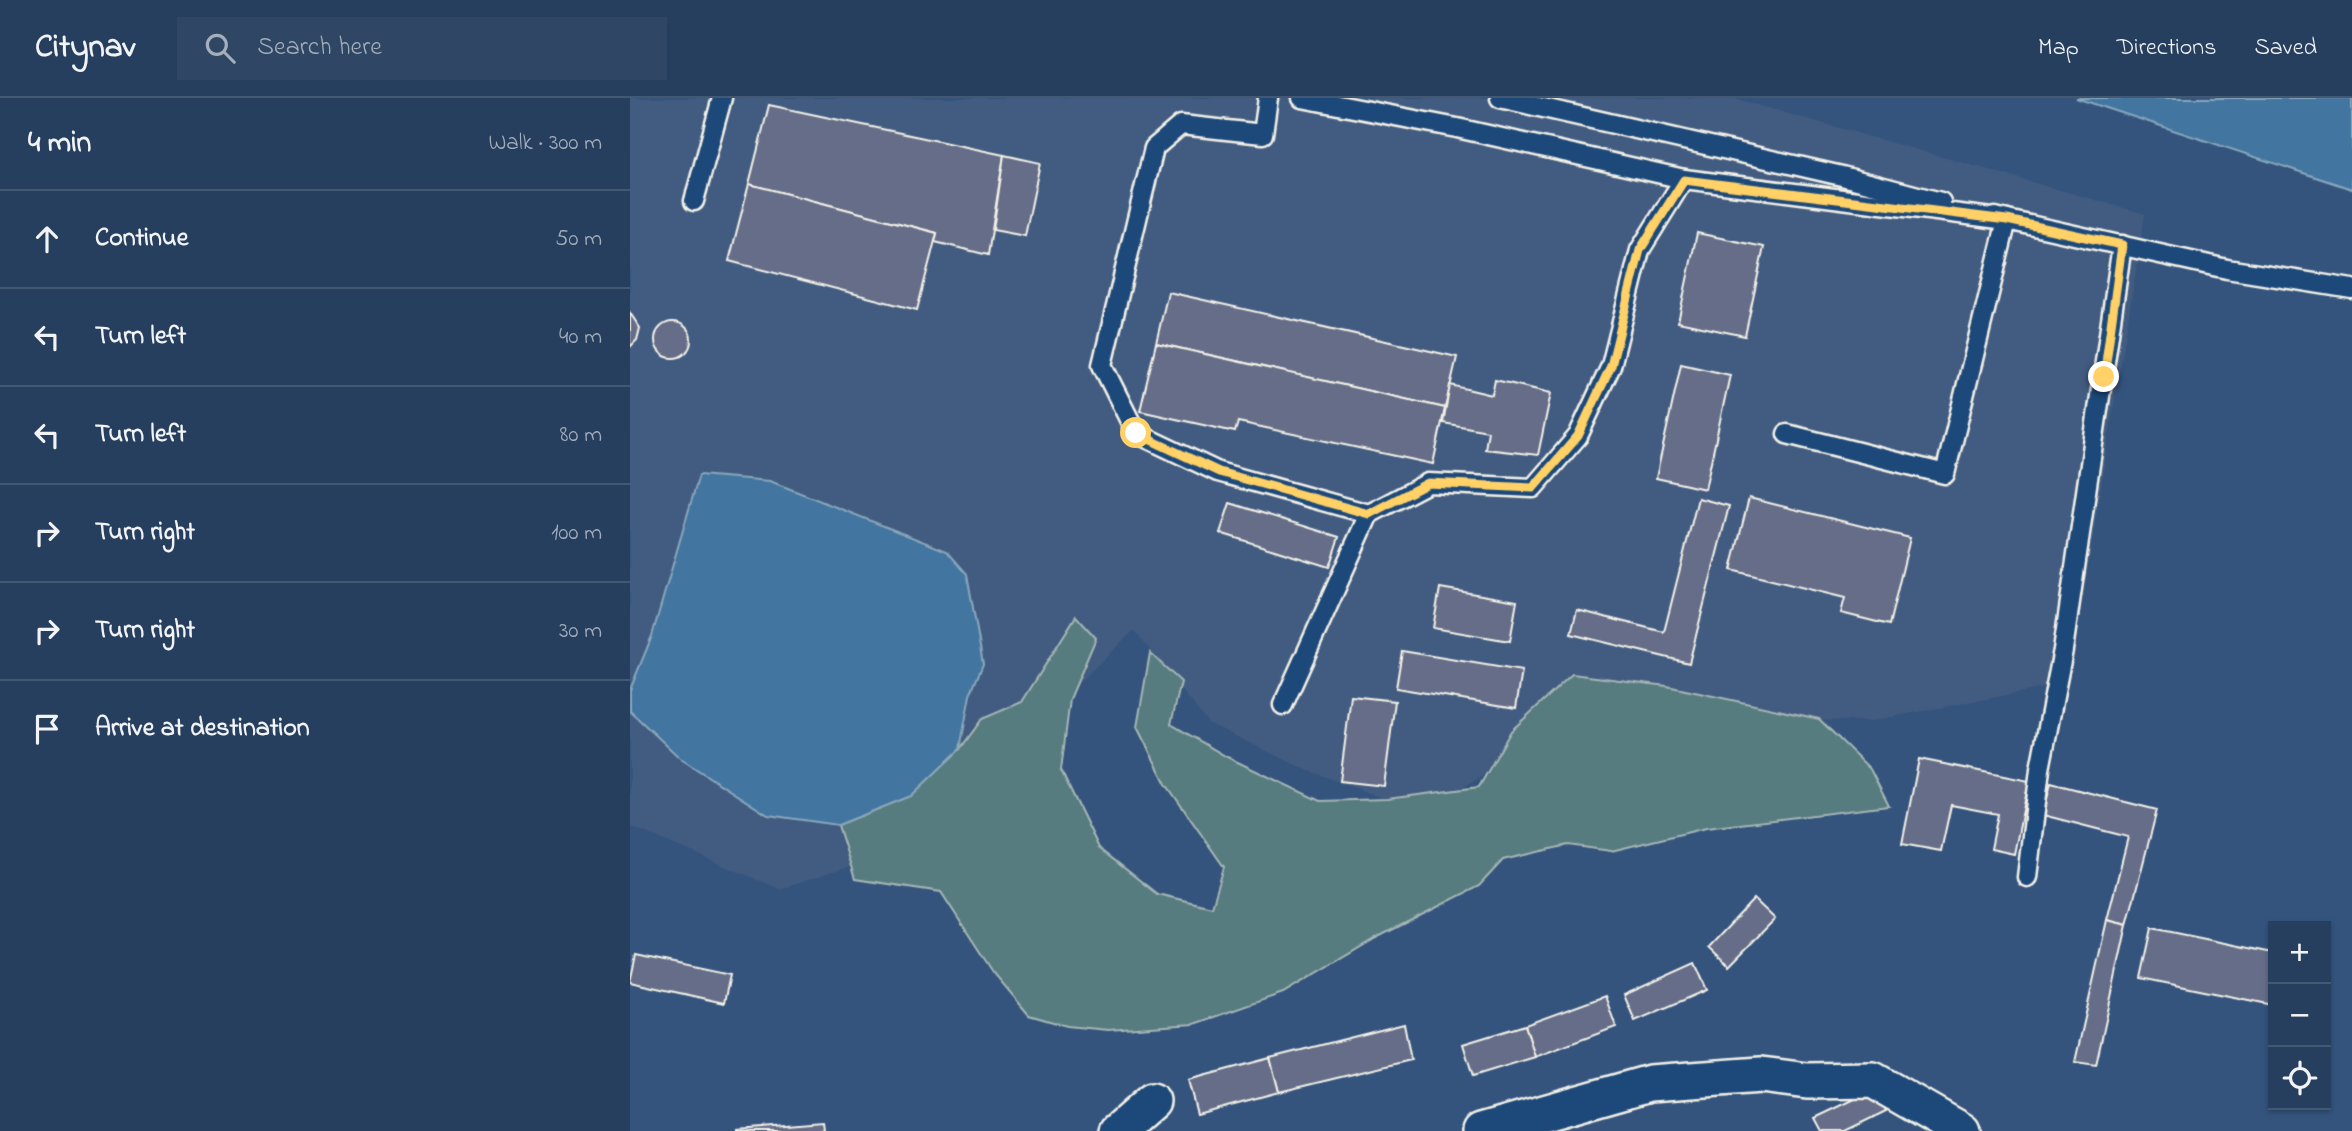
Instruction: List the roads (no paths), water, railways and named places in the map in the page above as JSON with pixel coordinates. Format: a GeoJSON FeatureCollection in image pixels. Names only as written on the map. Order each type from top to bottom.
{"type":"FeatureCollection","features":[{"type":"Feature","properties":{"kind":"street"},"geometry":{"type":"LineString","coordinates":[[1481,1131],[1650,1083],[1761,1075],[1807,1081],[1873,1080],[1962,1131]]}},
{"type":"Feature","properties":{"kind":"street"},"geometry":{"type":"LineString","coordinates":[[1118,1131],[1152,1101]]}},
{"type":"Feature","properties":{"kind":"lane"},"geometry":{"type":"LineString","coordinates":[[694,201],[722,98]]}},
{"type":"Feature","properties":{"kind":"lane"},"geometry":{"type":"LineString","coordinates":[[1268,98],[1263,134],[1181,125],[1154,148],[1102,365],[1136,433],[1219,472],[1369,514]]}},
{"type":"Feature","properties":{"kind":"lane"},"geometry":{"type":"LineString","coordinates":[[1301,98],[1457,128],[1684,180],[2007,220]]}},
{"type":"Feature","properties":{"kind":"lane"},"geometry":{"type":"LineString","coordinates":[[1500,98],[1842,176],[2007,220],[2227,269],[2352,289]]}},
{"type":"Feature","properties":{"kind":"lane"},"geometry":{"type":"LineString","coordinates":[[1283,705],[1369,514],[1428,483],[1533,488],[1578,436],[1611,366],[1640,250],[1684,180]]}},
{"type":"Feature","properties":{"kind":"lane"},"geometry":{"type":"LineString","coordinates":[[1787,434],[1945,474],[2007,220]]}},
{"type":"Feature","properties":{"kind":"lane"},"geometry":{"type":"LineString","coordinates":[[2026,877],[2040,769],[2063,650],[2122,245]]}}]}
